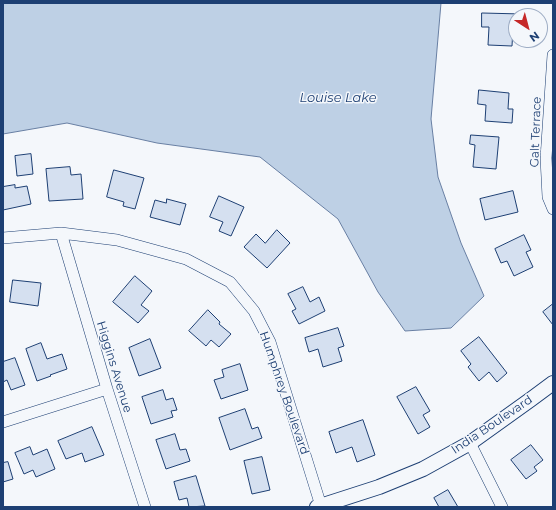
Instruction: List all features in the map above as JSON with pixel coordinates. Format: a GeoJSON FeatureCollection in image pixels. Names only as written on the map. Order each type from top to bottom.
{"type":"FeatureCollection","features":[{"type":"Feature","properties":{"kind":"street","name":"Galt Terrace"},"geometry":{"type":"LineString","coordinates":[[553,55],[546,158],[548,197],[553,209]]}},
{"type":"Feature","properties":{"kind":"street","name":"Humphrey Boulevard"},"geometry":{"type":"LineString","coordinates":[[3,238],[61,233],[117,240],[186,259],[230,282],[254,311],[270,342],[320,507]]}},
{"type":"Feature","properties":{"kind":"street","name":"Higgins Avenue"},"geometry":{"type":"LineString","coordinates":[[61,233],[107,389],[145,507]]}},
{"type":"Feature","properties":{"kind":"street","name":"India Boulevard"},"geometry":{"type":"LineString","coordinates":[[320,507],[378,487],[423,469],[470,443],[553,383]]}},
{"type":"Feature","properties":{"kind":"street"},"geometry":{"type":"LineString","coordinates":[[3,422],[107,389]]}},
{"type":"Feature","properties":{"kind":"street"},"geometry":{"type":"LineString","coordinates":[[470,443],[502,507]]}},
{"type":"Feature","properties":{"kind":"water","name":"Louise Lake"},"geometry":{"type":"Polygon","coordinates":[[[3,3],[441,3],[431,119],[438,177],[461,243],[484,296],[451,328],[405,331],[378,292],[338,219],[260,157],[157,143],[67,123],[3,134],[3,3]]]}},
{"type":"Feature","properties":{"kind":"building"},"geometry":{"type":"Polygon","coordinates":[[[482,13],[508,14],[508,46],[488,45],[489,27],[482,27],[482,13]]]}},
{"type":"Feature","properties":{"kind":"building"},"geometry":{"type":"Polygon","coordinates":[[[479,90],[509,93],[508,109],[513,109],[512,123],[485,121],[486,105],[478,104],[479,90]]]}},
{"type":"Feature","properties":{"kind":"building"},"geometry":{"type":"Polygon","coordinates":[[[471,135],[499,137],[496,169],[473,167],[475,145],[470,144],[471,135]]]}},
{"type":"Feature","properties":{"kind":"building"},"geometry":{"type":"Polygon","coordinates":[[[31,154],[33,174],[17,176],[15,156],[31,154]]]}},
{"type":"Feature","properties":{"kind":"building"},"geometry":{"type":"Polygon","coordinates":[[[70,167],[71,175],[81,174],[83,199],[49,201],[46,169],[70,167]]]}},
{"type":"Feature","properties":{"kind":"building"},"geometry":{"type":"Polygon","coordinates":[[[114,170],[144,178],[135,209],[123,206],[124,202],[107,197],[114,170]]]}},
{"type":"Feature","properties":{"kind":"building"},"geometry":{"type":"Polygon","coordinates":[[[15,185],[15,188],[27,186],[31,204],[3,210],[3,187],[15,185]]]}},
{"type":"Feature","properties":{"kind":"building"},"geometry":{"type":"Polygon","coordinates":[[[513,191],[518,212],[485,220],[480,199],[513,191]]]}},
{"type":"Feature","properties":{"kind":"building"},"geometry":{"type":"Polygon","coordinates":[[[219,196],[244,207],[231,236],[219,231],[223,222],[210,217],[219,196]]]}},
{"type":"Feature","properties":{"kind":"building"},"geometry":{"type":"Polygon","coordinates":[[[167,199],[186,204],[180,225],[150,217],[155,200],[166,203],[167,199]]]}},
{"type":"Feature","properties":{"kind":"building"},"geometry":{"type":"Polygon","coordinates":[[[277,230],[290,243],[267,268],[244,247],[256,234],[265,243],[277,230]]]}},
{"type":"Feature","properties":{"kind":"building"},"geometry":{"type":"Polygon","coordinates":[[[524,235],[531,250],[526,252],[533,267],[514,276],[507,261],[501,263],[495,249],[524,235]]]}},
{"type":"Feature","properties":{"kind":"building"},"geometry":{"type":"Polygon","coordinates":[[[135,276],[152,291],[141,305],[149,311],[138,323],[113,302],[135,276]]]}},
{"type":"Feature","properties":{"kind":"building"},"geometry":{"type":"Polygon","coordinates":[[[13,280],[41,283],[38,306],[10,302],[13,280]]]}},
{"type":"Feature","properties":{"kind":"building"},"geometry":{"type":"Polygon","coordinates":[[[303,287],[310,302],[319,297],[325,311],[299,324],[292,311],[296,309],[288,294],[303,287]]]}},
{"type":"Feature","properties":{"kind":"building"},"geometry":{"type":"Polygon","coordinates":[[[553,304],[553,325],[543,312],[553,304]]]}},
{"type":"Feature","properties":{"kind":"building"},"geometry":{"type":"Polygon","coordinates":[[[208,310],[220,322],[219,324],[231,334],[219,347],[211,340],[206,346],[189,331],[208,310]]]}},
{"type":"Feature","properties":{"kind":"building"},"geometry":{"type":"Polygon","coordinates":[[[338,328],[344,346],[338,348],[342,361],[323,367],[318,349],[309,352],[305,338],[338,328]]]}},
{"type":"Feature","properties":{"kind":"building"},"geometry":{"type":"Polygon","coordinates":[[[479,337],[507,373],[497,382],[489,372],[479,381],[468,367],[471,364],[461,351],[479,337]]]}},
{"type":"Feature","properties":{"kind":"building"},"geometry":{"type":"Polygon","coordinates":[[[150,339],[161,368],[139,376],[129,348],[150,339]]]}},
{"type":"Feature","properties":{"kind":"building"},"geometry":{"type":"Polygon","coordinates":[[[41,343],[47,359],[62,354],[67,369],[37,381],[26,349],[41,343]]]}},
{"type":"Feature","properties":{"kind":"building"},"geometry":{"type":"Polygon","coordinates":[[[15,358],[25,385],[11,390],[7,380],[3,382],[3,362],[15,358]]]}},
{"type":"Feature","properties":{"kind":"building"},"geometry":{"type":"Polygon","coordinates":[[[240,364],[248,390],[221,399],[214,380],[224,377],[222,370],[240,364]]]}},
{"type":"Feature","properties":{"kind":"building"},"geometry":{"type":"Polygon","coordinates":[[[416,387],[430,411],[423,415],[430,427],[418,434],[397,397],[416,387]]]}},
{"type":"Feature","properties":{"kind":"building"},"geometry":{"type":"Polygon","coordinates":[[[163,390],[166,400],[173,398],[177,410],[171,411],[173,417],[151,424],[142,397],[163,390]]]}},
{"type":"Feature","properties":{"kind":"building"},"geometry":{"type":"Polygon","coordinates":[[[245,409],[252,429],[258,427],[262,438],[230,450],[219,418],[245,409]]]}},
{"type":"Feature","properties":{"kind":"building"},"geometry":{"type":"Polygon","coordinates":[[[363,420],[375,455],[357,462],[352,447],[336,453],[329,432],[363,420]]]}},
{"type":"Feature","properties":{"kind":"building"},"geometry":{"type":"Polygon","coordinates":[[[92,427],[104,455],[85,462],[82,453],[66,459],[58,441],[92,427]]]}},
{"type":"Feature","properties":{"kind":"building"},"geometry":{"type":"Polygon","coordinates":[[[175,434],[180,450],[186,449],[190,461],[166,469],[156,440],[175,434]]]}},
{"type":"Feature","properties":{"kind":"building"},"geometry":{"type":"Polygon","coordinates":[[[531,445],[543,460],[534,467],[537,471],[526,479],[511,460],[531,445]]]}},
{"type":"Feature","properties":{"kind":"building"},"geometry":{"type":"Polygon","coordinates":[[[30,447],[33,455],[47,449],[55,469],[36,477],[33,470],[24,474],[15,453],[30,447]]]}},
{"type":"Feature","properties":{"kind":"building"},"geometry":{"type":"Polygon","coordinates":[[[262,457],[270,490],[252,494],[244,461],[262,457]]]}},
{"type":"Feature","properties":{"kind":"building"},"geometry":{"type":"Polygon","coordinates":[[[8,462],[13,479],[3,482],[3,463],[8,462]]]}},
{"type":"Feature","properties":{"kind":"building"},"geometry":{"type":"Polygon","coordinates":[[[196,476],[205,506],[189,507],[187,498],[179,500],[174,482],[196,476]]]}},
{"type":"Feature","properties":{"kind":"building"},"geometry":{"type":"Polygon","coordinates":[[[448,490],[458,507],[439,507],[434,498],[448,490]]]}}]}
